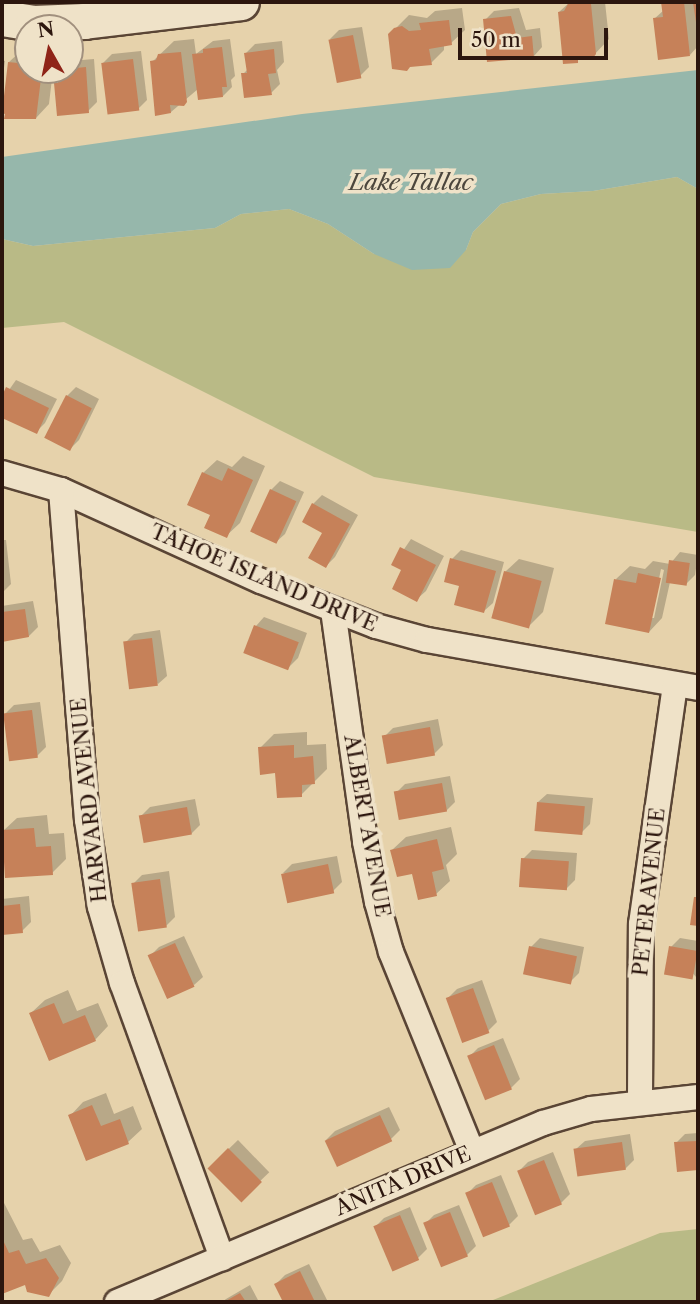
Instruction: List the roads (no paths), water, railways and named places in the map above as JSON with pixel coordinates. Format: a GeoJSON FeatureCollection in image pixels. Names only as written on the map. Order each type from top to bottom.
{"type":"FeatureCollection","features":[{"type":"Feature","properties":{"kind":"street"},"geometry":{"type":"LineString","coordinates":[[2,18],[33,23],[84,21],[236,2]]}},
{"type":"Feature","properties":{"kind":"street","name":"TAHOE ISLAND DRIVE"},"geometry":{"type":"LineString","coordinates":[[2,473],[61,490],[261,581],[376,626],[427,640],[687,686]]}},
{"type":"Feature","properties":{"kind":"street","name":"HARVARD AVENUE"},"geometry":{"type":"LineString","coordinates":[[61,490],[87,820],[100,907],[122,983],[222,1258]]}},
{"type":"Feature","properties":{"kind":"street","name":"ALBERT AVENUE"},"geometry":{"type":"LineString","coordinates":[[333,610],[365,842],[377,902],[391,952],[472,1151]]}},
{"type":"Feature","properties":{"kind":"street","name":"PETER AVENUE"},"geometry":{"type":"LineString","coordinates":[[640,1101],[641,924],[687,686]]}},
{"type":"Feature","properties":{"kind":"street","name":"ANITA DRIVE"},"geometry":{"type":"LineString","coordinates":[[117,1302],[543,1123],[591,1109],[640,1101],[698,1097]]}},
{"type":"Feature","properties":{"kind":"water","name":"Lake Tallac"},"geometry":{"type":"Polygon","coordinates":[[[698,70],[698,189],[677,177],[593,191],[541,194],[501,204],[473,232],[466,250],[450,268],[412,270],[374,254],[328,224],[289,209],[241,214],[215,228],[33,246],[2,239],[2,157],[302,114],[698,70]]]}}]}
